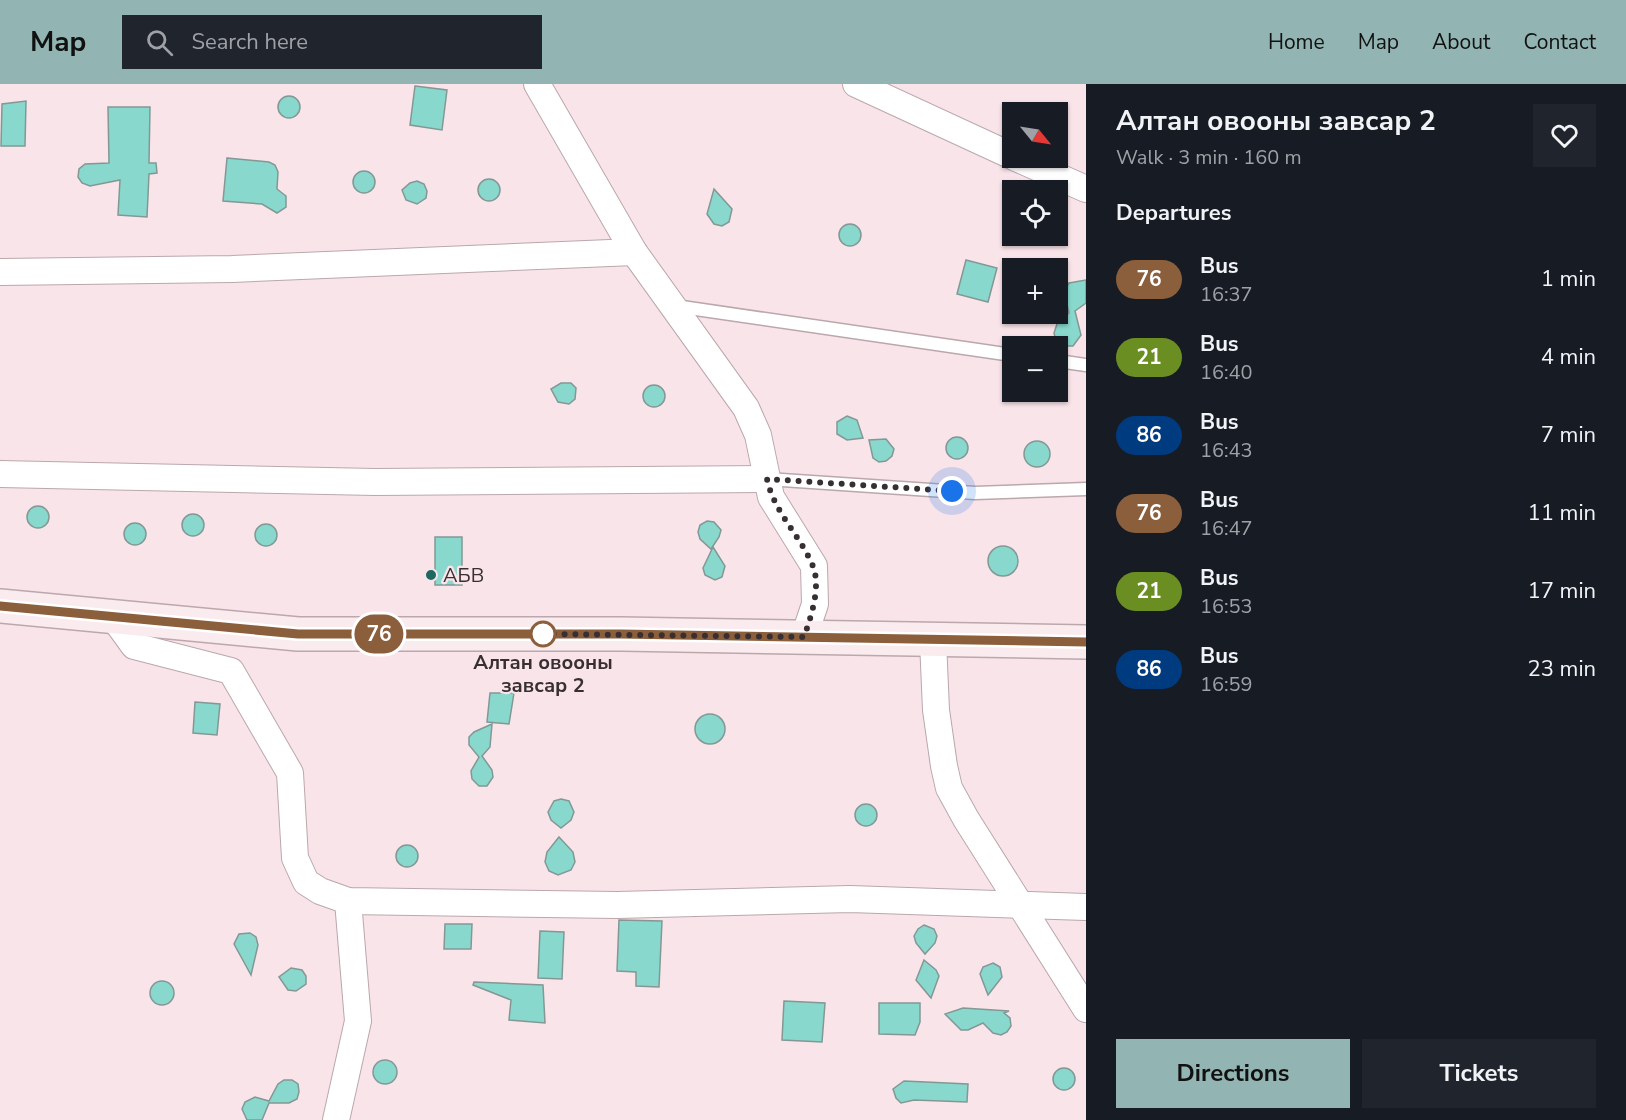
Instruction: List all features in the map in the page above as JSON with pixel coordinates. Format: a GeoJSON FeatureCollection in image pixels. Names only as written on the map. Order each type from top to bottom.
{"type":"FeatureCollection","features":[{"type":"Feature","properties":{"kind":"main road"},"geometry":{"type":"LineString","coordinates":[[0,606],[298,634],[621,634],[1086,642]]}},
{"type":"Feature","properties":{"kind":"street"},"geometry":{"type":"LineString","coordinates":[[537,84],[634,252],[746,408],[758,435],[771,497],[814,566],[815,604],[804,637]]}},
{"type":"Feature","properties":{"kind":"street"},"geometry":{"type":"LineString","coordinates":[[856,84],[1002,151]]}},
{"type":"Feature","properties":{"kind":"street"},"geometry":{"type":"LineString","coordinates":[[1039,168],[1086,189]]}},
{"type":"Feature","properties":{"kind":"street"},"geometry":{"type":"LineString","coordinates":[[0,272],[231,269],[634,252]]}},
{"type":"Feature","properties":{"kind":"street"},"geometry":{"type":"LineString","coordinates":[[0,474],[375,482],[767,479]]}},
{"type":"Feature","properties":{"kind":"street"},"geometry":{"type":"LineString","coordinates":[[113,617],[134,646],[231,671],[290,772],[295,858],[306,882],[320,891],[348,901],[617,905],[850,899],[1023,907],[1086,907]]}},
{"type":"Feature","properties":{"kind":"street"},"geometry":{"type":"LineString","coordinates":[[933,641],[936,710],[950,788],[966,819],[1086,1009]]}},
{"type":"Feature","properties":{"kind":"street"},"geometry":{"type":"LineString","coordinates":[[336,1120],[358,1021],[348,901]]}},
{"type":"Feature","properties":{"kind":"lane"},"geometry":{"type":"LineString","coordinates":[[673,306],[1002,354]]}},
{"type":"Feature","properties":{"kind":"lane"},"geometry":{"type":"LineString","coordinates":[[1068,362],[1086,365]]}},
{"type":"Feature","properties":{"kind":"lane"},"geometry":{"type":"LineString","coordinates":[[767,479],[975,493],[1086,489]]}},
{"type":"Feature","properties":{"kind":"building"},"geometry":{"type":"Polygon","coordinates":[[[415,86],[447,90],[442,130],[410,125],[415,86]]]}},
{"type":"Feature","properties":{"kind":"building"},"geometry":{"type":"Polygon","coordinates":[[[289,96],[297,99],[300,107],[297,115],[289,118],[281,115],[278,107],[281,99],[289,96]]]}},
{"type":"Feature","properties":{"kind":"building"},"geometry":{"type":"Polygon","coordinates":[[[26,101],[25,146],[1,146],[2,104],[26,101]]]}},
{"type":"Feature","properties":{"kind":"building"},"geometry":{"type":"Polygon","coordinates":[[[108,107],[150,107],[149,163],[156,163],[157,173],[149,174],[147,217],[118,215],[120,180],[90,186],[82,183],[78,177],[79,169],[85,164],[109,163],[108,107]]]}},
{"type":"Feature","properties":{"kind":"building"},"geometry":{"type":"Polygon","coordinates":[[[227,158],[269,162],[275,165],[278,172],[277,189],[286,196],[286,207],[277,213],[262,204],[223,201],[227,158]]]}},
{"type":"Feature","properties":{"kind":"building"},"geometry":{"type":"Polygon","coordinates":[[[360,171],[368,171],[375,178],[375,186],[368,193],[360,193],[353,186],[353,178],[360,171]]]}},
{"type":"Feature","properties":{"kind":"building"},"geometry":{"type":"Polygon","coordinates":[[[489,179],[497,182],[500,190],[497,198],[489,201],[481,198],[478,190],[481,182],[489,179]]]}},
{"type":"Feature","properties":{"kind":"building"},"geometry":{"type":"Polygon","coordinates":[[[417,181],[424,184],[427,191],[426,198],[417,204],[406,200],[402,190],[410,183],[417,181]]]}},
{"type":"Feature","properties":{"kind":"building"},"geometry":{"type":"Polygon","coordinates":[[[714,189],[732,209],[729,222],[722,226],[714,224],[707,214],[714,189]]]}},
{"type":"Feature","properties":{"kind":"building"},"geometry":{"type":"Polygon","coordinates":[[[850,224],[858,227],[861,235],[858,243],[850,246],[842,243],[839,235],[842,227],[850,224]]]}},
{"type":"Feature","properties":{"kind":"building"},"geometry":{"type":"Polygon","coordinates":[[[966,260],[997,268],[988,302],[957,294],[966,260]]]}},
{"type":"Feature","properties":{"kind":"building"},"geometry":{"type":"Polygon","coordinates":[[[1086,280],[1086,303],[1075,311],[1081,335],[1073,346],[1068,346],[1068,336],[1055,336],[1054,333],[1057,324],[1068,324],[1069,283],[1086,280]]]}},
{"type":"Feature","properties":{"kind":"building"},"geometry":{"type":"Polygon","coordinates":[[[561,383],[571,383],[576,388],[575,399],[569,404],[558,402],[551,389],[561,383]]]}},
{"type":"Feature","properties":{"kind":"building"},"geometry":{"type":"Polygon","coordinates":[[[650,385],[658,385],[665,392],[665,400],[658,407],[650,407],[643,400],[643,392],[650,385]]]}},
{"type":"Feature","properties":{"kind":"building"},"geometry":{"type":"Polygon","coordinates":[[[847,416],[857,420],[863,438],[847,440],[837,434],[837,422],[847,416]]]}},
{"type":"Feature","properties":{"kind":"building"},"geometry":{"type":"Polygon","coordinates":[[[957,437],[965,440],[968,448],[965,456],[957,459],[949,456],[946,448],[949,440],[957,437]]]}},
{"type":"Feature","properties":{"kind":"building"},"geometry":{"type":"Polygon","coordinates":[[[886,439],[894,449],[892,456],[886,461],[879,462],[873,458],[869,440],[886,439]]]}},
{"type":"Feature","properties":{"kind":"building"},"geometry":{"type":"Polygon","coordinates":[[[1037,441],[1046,445],[1050,454],[1046,463],[1037,467],[1028,463],[1024,454],[1028,445],[1037,441]]]}},
{"type":"Feature","properties":{"kind":"building"},"geometry":{"type":"Polygon","coordinates":[[[38,506],[46,509],[49,517],[46,525],[38,528],[30,525],[27,517],[30,509],[38,506]]]}},
{"type":"Feature","properties":{"kind":"building"},"geometry":{"type":"Polygon","coordinates":[[[193,514],[201,517],[204,525],[201,533],[193,536],[185,533],[182,525],[185,517],[193,514]]]}},
{"type":"Feature","properties":{"kind":"building"},"geometry":{"type":"Polygon","coordinates":[[[707,521],[714,522],[721,530],[711,549],[700,539],[698,532],[700,525],[707,521]]]}},
{"type":"Feature","properties":{"kind":"building"},"geometry":{"type":"Polygon","coordinates":[[[135,523],[143,526],[146,534],[143,542],[135,545],[127,542],[124,534],[127,526],[135,523]]]}},
{"type":"Feature","properties":{"kind":"building"},"geometry":{"type":"Polygon","coordinates":[[[266,524],[274,527],[277,535],[274,543],[266,546],[258,543],[255,535],[258,527],[266,524]]]}},
{"type":"Feature","properties":{"kind":"building"},"geometry":{"type":"Polygon","coordinates":[[[435,537],[462,537],[462,585],[435,585],[435,537]]]}},
{"type":"Feature","properties":{"kind":"building"},"geometry":{"type":"Polygon","coordinates":[[[1003,546],[1014,550],[1018,561],[1014,572],[1003,576],[992,572],[988,561],[992,550],[1003,546]]]}},
{"type":"Feature","properties":{"kind":"building"},"geometry":{"type":"Polygon","coordinates":[[[713,547],[725,566],[722,577],[715,580],[705,575],[703,568],[713,547]]]}},
{"type":"Feature","properties":{"kind":"building"},"geometry":{"type":"Polygon","coordinates":[[[490,693],[514,693],[509,724],[487,722],[490,693]]]}},
{"type":"Feature","properties":{"kind":"building"},"geometry":{"type":"Polygon","coordinates":[[[195,702],[220,704],[217,735],[193,733],[195,702]]]}},
{"type":"Feature","properties":{"kind":"building"},"geometry":{"type":"Polygon","coordinates":[[[710,714],[721,718],[725,729],[721,740],[710,744],[699,740],[695,729],[699,718],[710,714]]]}},
{"type":"Feature","properties":{"kind":"building"},"geometry":{"type":"Polygon","coordinates":[[[492,724],[490,747],[482,756],[492,770],[493,777],[487,786],[479,786],[472,779],[471,771],[479,757],[469,745],[469,737],[474,732],[492,724]]]}},
{"type":"Feature","properties":{"kind":"building"},"geometry":{"type":"Polygon","coordinates":[[[561,799],[569,801],[574,812],[571,820],[561,828],[551,820],[548,812],[554,801],[561,799]]]}},
{"type":"Feature","properties":{"kind":"building"},"geometry":{"type":"Polygon","coordinates":[[[866,804],[874,807],[877,815],[874,823],[866,826],[858,823],[855,815],[858,807],[866,804]]]}},
{"type":"Feature","properties":{"kind":"building"},"geometry":{"type":"Polygon","coordinates":[[[559,837],[573,852],[575,862],[571,870],[558,875],[549,871],[545,862],[547,852],[559,837]]]}},
{"type":"Feature","properties":{"kind":"building"},"geometry":{"type":"Polygon","coordinates":[[[407,845],[415,848],[418,856],[415,864],[407,867],[399,864],[396,856],[399,848],[407,845]]]}},
{"type":"Feature","properties":{"kind":"building"},"geometry":{"type":"Polygon","coordinates":[[[619,920],[662,921],[659,987],[636,986],[636,972],[617,971],[619,920]]]}},
{"type":"Feature","properties":{"kind":"building"},"geometry":{"type":"Polygon","coordinates":[[[445,924],[472,924],[471,949],[444,949],[445,924]]]}},
{"type":"Feature","properties":{"kind":"building"},"geometry":{"type":"Polygon","coordinates":[[[924,925],[934,929],[937,936],[935,943],[925,954],[916,943],[914,936],[924,925]]]}},
{"type":"Feature","properties":{"kind":"building"},"geometry":{"type":"Polygon","coordinates":[[[540,931],[564,932],[562,979],[538,978],[540,931]]]}},
{"type":"Feature","properties":{"kind":"building"},"geometry":{"type":"Polygon","coordinates":[[[250,933],[256,937],[258,945],[251,975],[234,944],[239,934],[250,933]]]}},
{"type":"Feature","properties":{"kind":"building"},"geometry":{"type":"Polygon","coordinates":[[[924,960],[936,970],[939,976],[931,998],[916,980],[924,960]]]}},
{"type":"Feature","properties":{"kind":"building"},"geometry":{"type":"Polygon","coordinates":[[[993,963],[1000,967],[1002,977],[988,995],[980,974],[983,967],[993,963]]]}},
{"type":"Feature","properties":{"kind":"building"},"geometry":{"type":"Polygon","coordinates":[[[291,968],[302,970],[306,976],[306,984],[296,991],[288,990],[279,977],[291,968]]]}},
{"type":"Feature","properties":{"kind":"building"},"geometry":{"type":"Polygon","coordinates":[[[162,981],[167,982],[173,988],[173,998],[167,1004],[162,1005],[157,1004],[151,998],[150,993],[151,988],[157,982],[162,981]]]}},
{"type":"Feature","properties":{"kind":"building"},"geometry":{"type":"Polygon","coordinates":[[[474,982],[543,985],[545,1023],[509,1020],[511,1000],[473,985],[474,982]]]}},
{"type":"Feature","properties":{"kind":"building"},"geometry":{"type":"Polygon","coordinates":[[[784,1001],[825,1003],[822,1042],[782,1040],[784,1001]]]}},
{"type":"Feature","properties":{"kind":"building"},"geometry":{"type":"Polygon","coordinates":[[[879,1003],[920,1003],[920,1022],[915,1035],[879,1034],[879,1003]]]}},
{"type":"Feature","properties":{"kind":"building"},"geometry":{"type":"Polygon","coordinates":[[[963,1008],[1009,1011],[1004,1013],[1010,1018],[1011,1026],[1001,1035],[993,1033],[983,1023],[968,1030],[961,1030],[945,1014],[963,1008]]]}},
{"type":"Feature","properties":{"kind":"building"},"geometry":{"type":"Polygon","coordinates":[[[385,1060],[390,1061],[396,1067],[396,1077],[390,1083],[385,1084],[380,1083],[374,1077],[373,1072],[374,1067],[380,1061],[385,1060]]]}},
{"type":"Feature","properties":{"kind":"building"},"geometry":{"type":"Polygon","coordinates":[[[1064,1068],[1072,1071],[1075,1079],[1072,1087],[1064,1090],[1056,1087],[1053,1079],[1056,1071],[1064,1068]]]}},
{"type":"Feature","properties":{"kind":"building"},"geometry":{"type":"Polygon","coordinates":[[[284,1080],[292,1080],[298,1084],[297,1099],[289,1103],[269,1103],[262,1120],[247,1120],[242,1109],[245,1102],[255,1097],[269,1101],[278,1084],[284,1080]]]}},
{"type":"Feature","properties":{"kind":"building"},"geometry":{"type":"Polygon","coordinates":[[[904,1081],[968,1084],[967,1102],[914,1100],[901,1103],[896,1098],[893,1089],[904,1081]]]}},
{"type":"Feature","properties":{"kind":"bus line","name":"76"},"geometry":{"type":"LineString","coordinates":[[0,606],[298,634],[621,634],[1086,642]]}},
{"type":"Feature","properties":{"kind":"place","name":"АБВ"},"geometry":{"type":"Point","coordinates":[431,575]}},
{"type":"Feature","properties":{"kind":"place","name":"Алтан овооны завсар 2"},"geometry":{"type":"Point","coordinates":[543,634]}},
{"type":"Feature","properties":{"kind":"route"},"geometry":{"type":"LineString","coordinates":[[543,634],[804,637],[815,604],[814,566],[771,497],[767,479],[952,491]]}}]}
